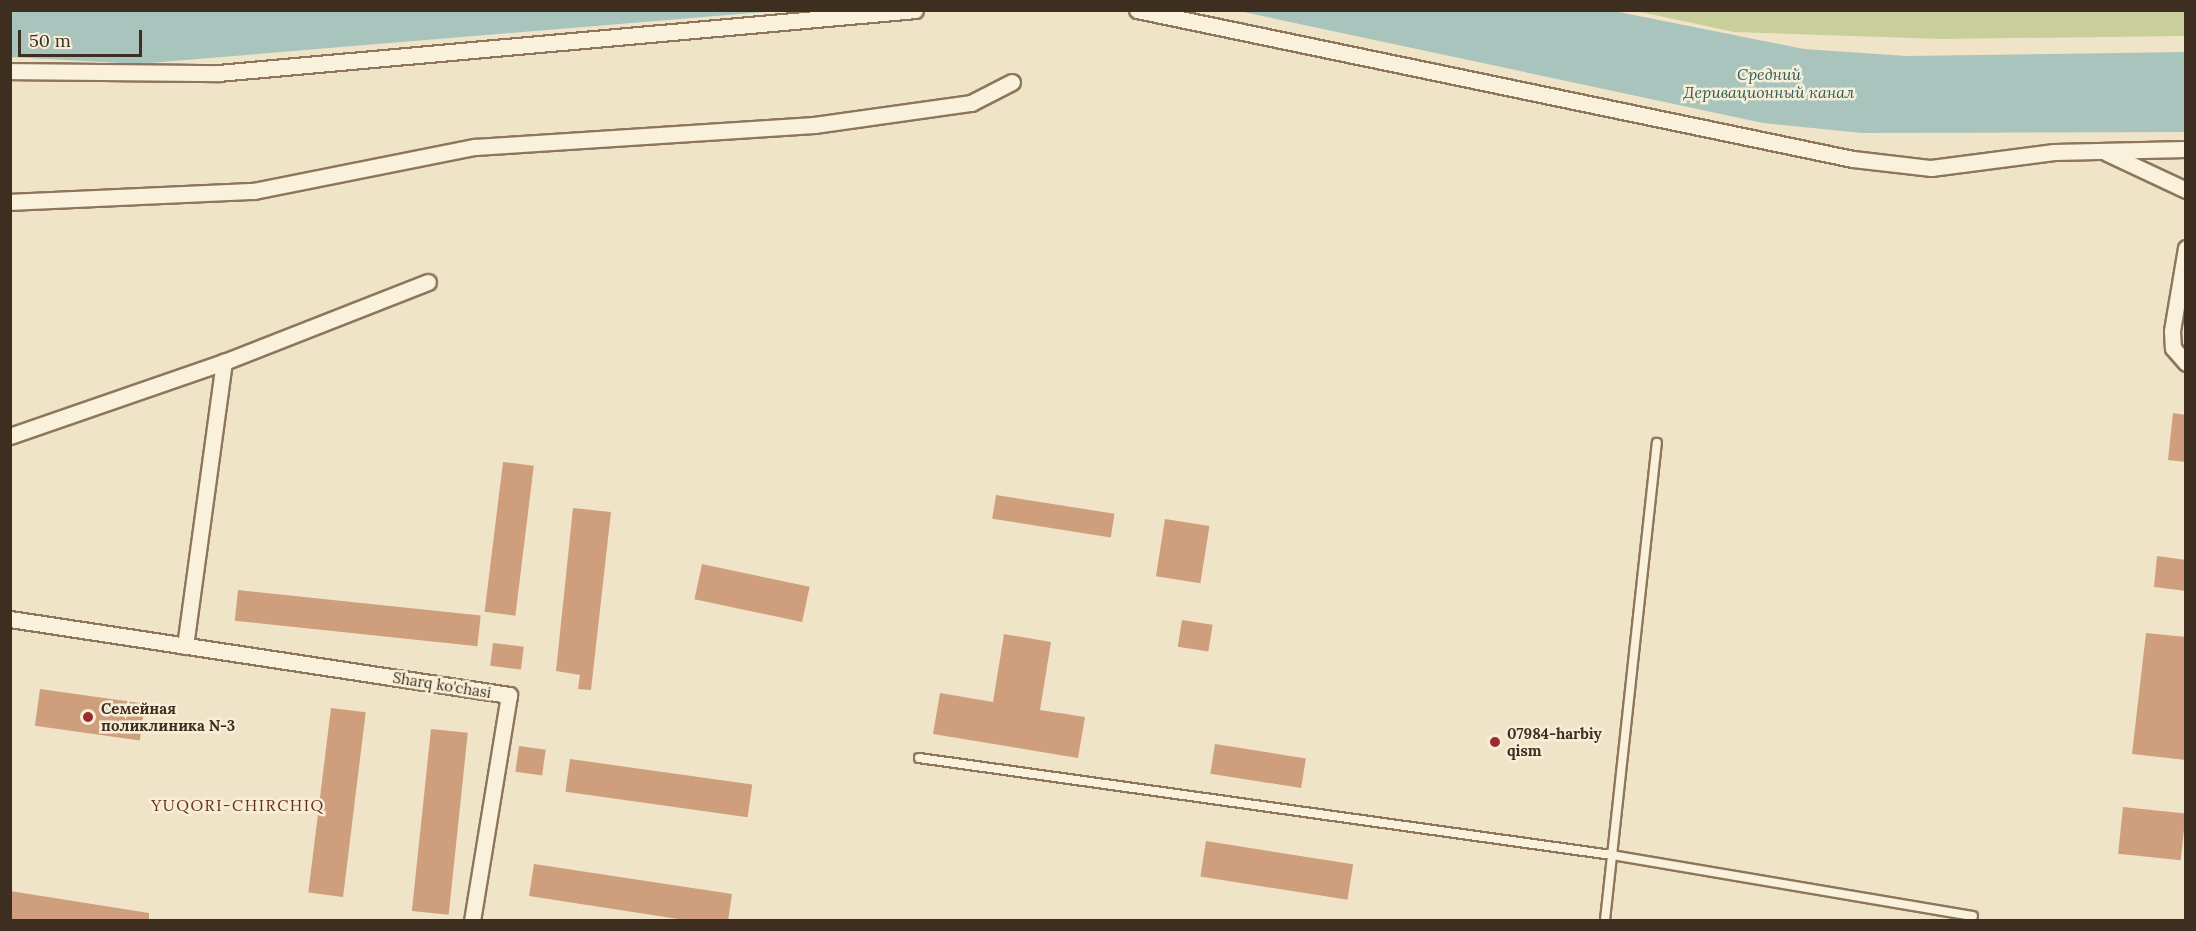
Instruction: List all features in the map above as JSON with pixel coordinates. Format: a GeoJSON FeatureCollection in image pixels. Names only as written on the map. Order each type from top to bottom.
{"type":"FeatureCollection","features":[{"type":"Feature","properties":{"kind":"street"},"geometry":{"type":"LineString","coordinates":[[10,71],[218,73],[915,10]]}},
{"type":"Feature","properties":{"kind":"street"},"geometry":{"type":"LineString","coordinates":[[1137,10],[1853,159],[1930,168],[2101,151],[2186,148]]}},
{"type":"Feature","properties":{"kind":"street"},"geometry":{"type":"LineString","coordinates":[[10,202],[254,191],[475,147],[814,125],[971,103],[1012,82]]}},
{"type":"Feature","properties":{"kind":"street"},"geometry":{"type":"LineString","coordinates":[[2101,151],[2186,190]]}},
{"type":"Feature","properties":{"kind":"street"},"geometry":{"type":"LineString","coordinates":[[2186,248],[2172,331],[2174,348],[2186,363]]}},
{"type":"Feature","properties":{"kind":"street"},"geometry":{"type":"LineString","coordinates":[[10,436],[224,362],[428,282]]}},
{"type":"Feature","properties":{"kind":"street"},"geometry":{"type":"LineString","coordinates":[[185,646],[224,362]]}},
{"type":"Feature","properties":{"kind":"street","name":"Sharq ko'chasi"},"geometry":{"type":"LineString","coordinates":[[10,619],[509,695],[472,921]]}},
{"type":"Feature","properties":{"kind":"lane"},"geometry":{"type":"LineString","coordinates":[[1605,921],[1658,442]]}},
{"type":"Feature","properties":{"kind":"lane"},"geometry":{"type":"LineString","coordinates":[[919,758],[1612,855],[1973,916]]}},
{"type":"Feature","properties":{"kind":"green space"},"geometry":{"type":"Polygon","coordinates":[[[2185,10],[2185,36],[1941,39],[1734,32],[1636,11],[2185,10]]]}},
{"type":"Feature","properties":{"kind":"water"},"geometry":{"type":"Polygon","coordinates":[[[10,11],[776,11],[137,64],[11,57],[10,11]]]}},
{"type":"Feature","properties":{"kind":"water","name":"Средний Деривационный канал"},"geometry":{"type":"Polygon","coordinates":[[[1239,11],[1614,11],[1804,49],[1906,56],[2185,52],[2185,132],[1862,133],[1763,123],[1239,11]]]}},
{"type":"Feature","properties":{"kind":"building"},"geometry":{"type":"Polygon","coordinates":[[[2173,413],[2186,415],[2186,462],[2168,460],[2173,413]]]}},
{"type":"Feature","properties":{"kind":"building"},"geometry":{"type":"Polygon","coordinates":[[[503,462],[534,466],[515,616],[485,612],[503,462]]]}},
{"type":"Feature","properties":{"kind":"building"},"geometry":{"type":"Polygon","coordinates":[[[996,495],[1115,514],[1111,537],[992,519],[996,495]]]}},
{"type":"Feature","properties":{"kind":"building"},"geometry":{"type":"Polygon","coordinates":[[[573,508],[611,512],[591,690],[578,689],[580,675],[556,671],[573,508]]]}},
{"type":"Feature","properties":{"kind":"building"},"geometry":{"type":"Polygon","coordinates":[[[1165,519],[1209,526],[1200,583],[1156,576],[1165,519]]]}},
{"type":"Feature","properties":{"kind":"building"},"geometry":{"type":"Polygon","coordinates":[[[2157,556],[2186,560],[2186,591],[2154,587],[2157,556]]]}},
{"type":"Feature","properties":{"kind":"building"},"geometry":{"type":"Polygon","coordinates":[[[702,564],[810,587],[802,622],[695,599],[702,564]]]}},
{"type":"Feature","properties":{"kind":"building"},"geometry":{"type":"Polygon","coordinates":[[[238,590],[481,616],[477,646],[235,621],[238,590]]]}},
{"type":"Feature","properties":{"kind":"building"},"geometry":{"type":"Polygon","coordinates":[[[1182,620],[1213,625],[1208,652],[1178,647],[1182,620]]]}},
{"type":"Feature","properties":{"kind":"building"},"geometry":{"type":"Polygon","coordinates":[[[2146,633],[2186,637],[2186,760],[2132,754],[2146,633]]]}},
{"type":"Feature","properties":{"kind":"building"},"geometry":{"type":"Polygon","coordinates":[[[1004,634],[1051,642],[1040,710],[1085,717],[1078,758],[933,734],[940,693],[993,702],[1004,634]]]}},
{"type":"Feature","properties":{"kind":"building"},"geometry":{"type":"Polygon","coordinates":[[[493,643],[524,647],[521,670],[490,666],[493,643]]]}},
{"type":"Feature","properties":{"kind":"building"},"geometry":{"type":"Polygon","coordinates":[[[40,689],[145,704],[140,740],[35,726],[40,689]]]}},
{"type":"Feature","properties":{"kind":"building"},"geometry":{"type":"Polygon","coordinates":[[[331,708],[366,712],[343,897],[308,893],[331,708]]]}},
{"type":"Feature","properties":{"kind":"building"},"geometry":{"type":"Polygon","coordinates":[[[431,729],[468,733],[449,915],[412,911],[431,729]]]}},
{"type":"Feature","properties":{"kind":"building"},"geometry":{"type":"Polygon","coordinates":[[[1215,744],[1306,758],[1301,788],[1210,774],[1215,744]]]}},
{"type":"Feature","properties":{"kind":"building"},"geometry":{"type":"Polygon","coordinates":[[[519,746],[546,750],[542,776],[515,772],[519,746]]]}},
{"type":"Feature","properties":{"kind":"building"},"geometry":{"type":"Polygon","coordinates":[[[570,759],[752,785],[748,817],[565,792],[570,759]]]}},
{"type":"Feature","properties":{"kind":"building"},"geometry":{"type":"Polygon","coordinates":[[[2123,807],[2186,814],[2181,860],[2118,854],[2123,807]]]}},
{"type":"Feature","properties":{"kind":"building"},"geometry":{"type":"Polygon","coordinates":[[[1206,841],[1353,864],[1348,900],[1200,877],[1206,841]]]}},
{"type":"Feature","properties":{"kind":"building"},"geometry":{"type":"Polygon","coordinates":[[[534,864],[732,894],[728,921],[691,921],[529,896],[534,864]]]}},
{"type":"Feature","properties":{"kind":"building"},"geometry":{"type":"Polygon","coordinates":[[[10,891],[149,913],[149,921],[10,921],[10,891]]]}},
{"type":"Feature","properties":{"kind":"place","name":"Семейная поликлиника N-3"},"geometry":{"type":"Point","coordinates":[88,717]}},
{"type":"Feature","properties":{"kind":"place","name":"07984-harbiy qism"},"geometry":{"type":"Point","coordinates":[1495,742]}},
{"type":"Feature","properties":{"kind":"district","name":"YUQORI-CHIRCHIQ"},"geometry":{"type":"Point","coordinates":[238,805]}}]}
